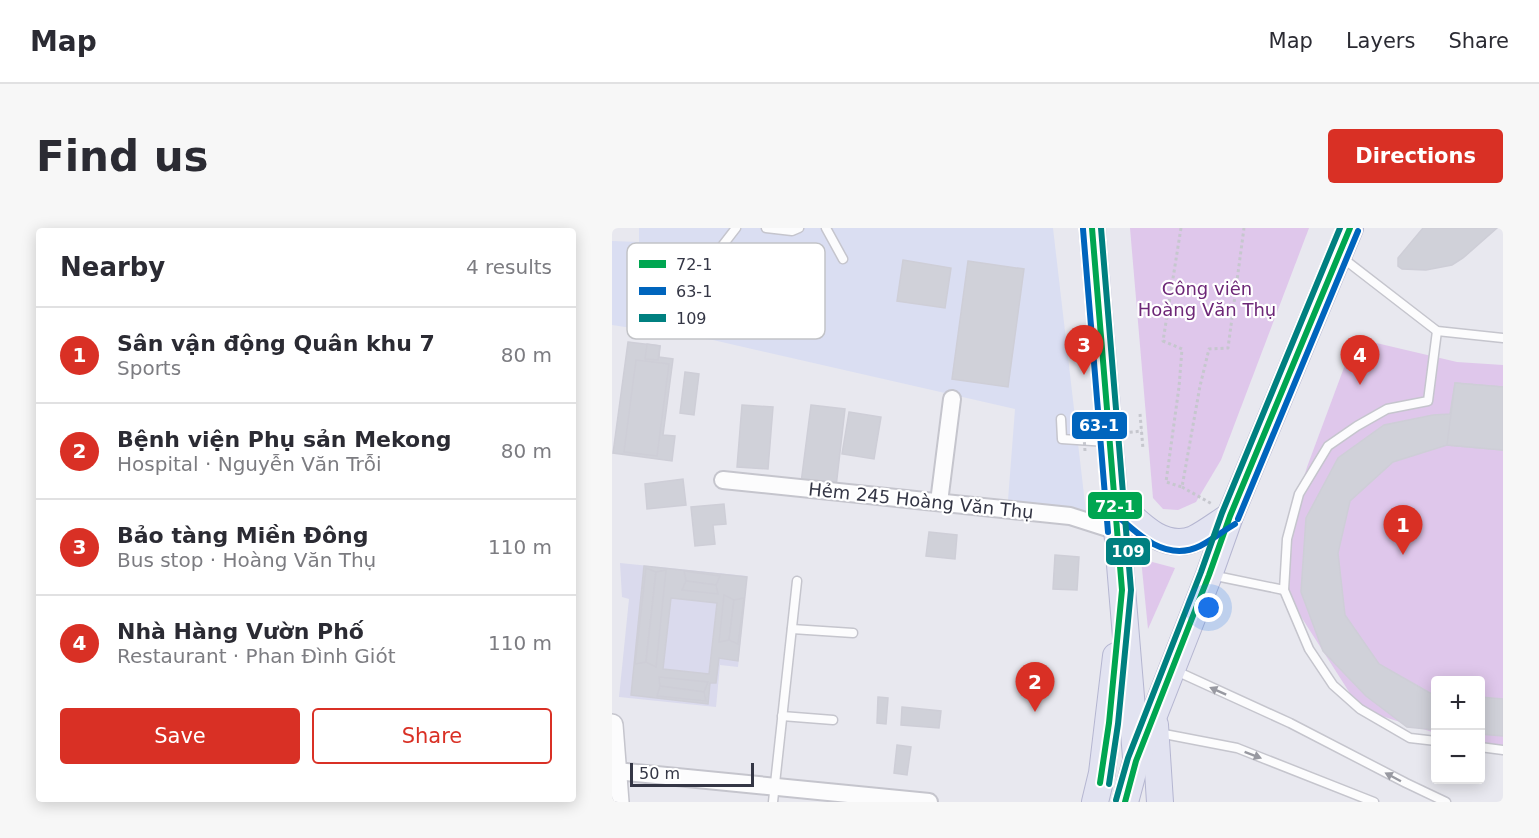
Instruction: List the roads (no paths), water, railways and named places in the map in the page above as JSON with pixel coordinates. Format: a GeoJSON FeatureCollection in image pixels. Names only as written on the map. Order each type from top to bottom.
{"type":"FeatureCollection","features":[{"type":"Feature","properties":{"kind":"main road"},"geometry":{"type":"LineString","coordinates":[[1092,228],[1140,802]]}},
{"type":"Feature","properties":{"kind":"main road"},"geometry":{"type":"LineString","coordinates":[[1125,802],[1137,761],[1155,724],[1172,669],[1230,516],[1350,228]]}},
{"type":"Feature","properties":{"kind":"main road"},"geometry":{"type":"LineString","coordinates":[[1114,500],[1154,536],[1173,541],[1193,539],[1230,516]]}},
{"type":"Feature","properties":{"kind":"main road"},"geometry":{"type":"LineString","coordinates":[[1095,802],[1102,773],[1109,723],[1122,590]]}},
{"type":"Feature","properties":{"kind":"main road"},"geometry":{"type":"LineString","coordinates":[[1155,724],[1160,802]]}},
{"type":"Feature","properties":{"kind":"street"},"geometry":{"type":"LineString","coordinates":[[939,502],[952,399]]}},
{"type":"Feature","properties":{"kind":"street","name":"Hẻm 245 Hoàng Văn Thụ"},"geometry":{"type":"LineString","coordinates":[[723,480],[1070,516],[1117,531]]}},
{"type":"Feature","properties":{"kind":"street"},"geometry":{"type":"LineString","coordinates":[[612,725],[618,802]]}},
{"type":"Feature","properties":{"kind":"street"},"geometry":{"type":"LineString","coordinates":[[616,771],[773,794],[928,802]]}},
{"type":"Feature","properties":{"kind":"lane"},"geometry":{"type":"LineString","coordinates":[[724,243],[736,228]]}},
{"type":"Feature","properties":{"kind":"lane"},"geometry":{"type":"LineString","coordinates":[[766,228],[792,231],[799,228]]}},
{"type":"Feature","properties":{"kind":"lane"},"geometry":{"type":"LineString","coordinates":[[826,228],[843,259]]}},
{"type":"Feature","properties":{"kind":"lane"},"geometry":{"type":"LineString","coordinates":[[1338,255],[1437,331],[1503,338]]}},
{"type":"Feature","properties":{"kind":"lane"},"geometry":{"type":"LineString","coordinates":[[1431,740],[1410,738],[1360,709],[1333,685],[1309,649],[1284,590],[1287,539],[1299,494],[1328,446],[1356,426],[1387,409],[1428,401],[1437,331]]}},
{"type":"Feature","properties":{"kind":"lane"},"geometry":{"type":"LineString","coordinates":[[1061,419],[1062,439],[1110,442]]}},
{"type":"Feature","properties":{"kind":"lane"},"geometry":{"type":"LineString","coordinates":[[1209,575],[1284,590]]}},
{"type":"Feature","properties":{"kind":"lane"},"geometry":{"type":"LineString","coordinates":[[773,794],[797,581]]}},
{"type":"Feature","properties":{"kind":"lane"},"geometry":{"type":"LineString","coordinates":[[792,629],[853,633]]}},
{"type":"Feature","properties":{"kind":"lane"},"geometry":{"type":"LineString","coordinates":[[1172,669],[1290,723],[1446,802]]}},
{"type":"Feature","properties":{"kind":"lane"},"geometry":{"type":"LineString","coordinates":[[782,716],[833,720]]}},
{"type":"Feature","properties":{"kind":"lane"},"geometry":{"type":"LineString","coordinates":[[1155,724],[1237,748],[1374,802]]}},
{"type":"Feature","properties":{"kind":"lane"},"geometry":{"type":"LineString","coordinates":[[1485,748],[1503,750]]}},
{"type":"Feature","properties":{"kind":"place","name":"Bảo tàng Miền Đông"},"geometry":{"type":"Point","coordinates":[1084,375]}},
{"type":"Feature","properties":{"kind":"place","name":"Nhà Hàng Vườn Phố"},"geometry":{"type":"Point","coordinates":[1360,385]}},
{"type":"Feature","properties":{"kind":"place","name":"Sân vận động Quân khu 7"},"geometry":{"type":"Point","coordinates":[1403,555]}},
{"type":"Feature","properties":{"kind":"place","name":"Bệnh viện Phụ sản Mekong"},"geometry":{"type":"Point","coordinates":[1035,712]}},
{"type":"Feature","properties":{"kind":"park label","name":"Công viên Hoàng Văn Thụ"},"geometry":{"type":"Point","coordinates":[1207,299]}}]}
